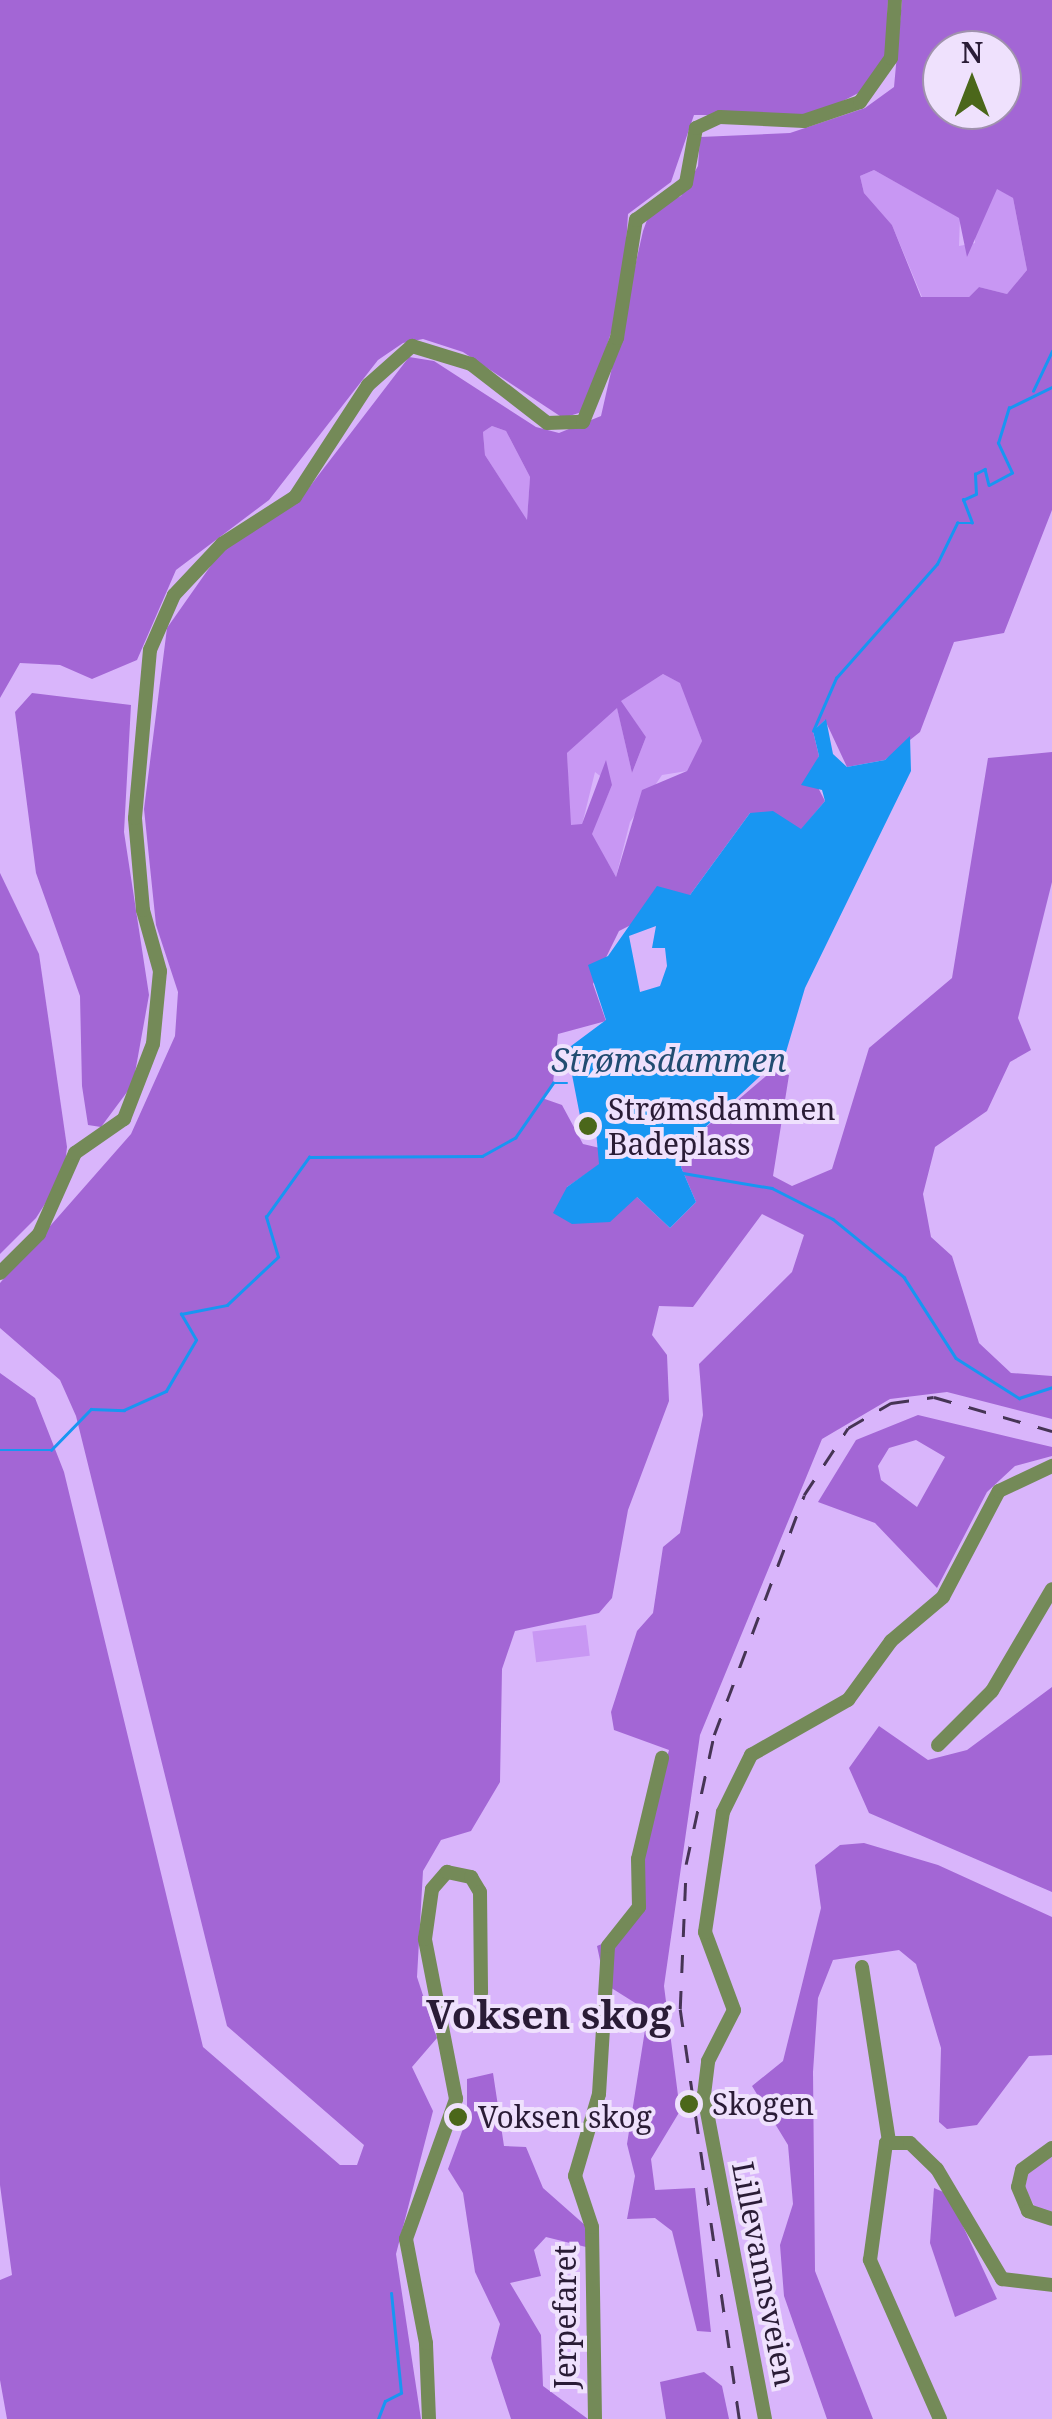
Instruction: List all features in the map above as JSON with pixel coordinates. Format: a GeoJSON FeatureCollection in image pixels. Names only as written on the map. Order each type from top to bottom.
{"type":"FeatureCollection","features":[{"type":"Feature","properties":{"kind":"street"},"geometry":{"type":"LineString","coordinates":[[0,1273],[40,1234],[75,1154],[124,1119],[147,1067],[160,971],[143,910],[134,818],[150,650],[174,595],[222,544],[296,497],[368,385],[409,347],[446,350],[553,425],[584,422],[617,338],[636,220],[686,184],[696,128],[720,117],[804,121],[860,102],[888,64],[895,0]]}},
{"type":"Feature","properties":{"kind":"street","name":"Lillevannsveien"},"geometry":{"type":"LineString","coordinates":[[765,2419],[704,2095],[734,2010],[706,1932],[723,1812],[751,1755],[856,1694],[891,1642],[942,1597],[999,1491],[1052,1466]]}},
{"type":"Feature","properties":{"kind":"street"},"geometry":{"type":"LineString","coordinates":[[938,1746],[992,1690],[1052,1589]]}},
{"type":"Feature","properties":{"kind":"street","name":"Jerpefaret"},"geometry":{"type":"LineString","coordinates":[[595,2419],[592,2227],[575,2176],[599,2094],[608,1946],[639,1908],[637,1866],[662,1758]]}},
{"type":"Feature","properties":{"kind":"street"},"geometry":{"type":"LineString","coordinates":[[429,2419],[426,2343],[406,2238],[454,2113],[452,2052],[424,1940],[432,1888],[447,1872],[471,1876],[485,1910],[481,1993]]}},
{"type":"Feature","properties":{"kind":"street"},"geometry":{"type":"LineString","coordinates":[[862,1967],[889,2141],[878,2154],[870,2260],[940,2419]]}},
{"type":"Feature","properties":{"kind":"street"},"geometry":{"type":"LineString","coordinates":[[889,2141],[910,2143],[936,2168],[1002,2279],[1052,2285]]}},
{"type":"Feature","properties":{"kind":"street"},"geometry":{"type":"LineString","coordinates":[[1052,2148],[1028,2162],[1018,2187],[1028,2211],[1052,2219]]}},
{"type":"Feature","properties":{"kind":"shaded area"},"geometry":{"type":"Polygon","coordinates":[[[0,0],[888,0],[886,56],[868,88],[816,115],[694,115],[671,182],[628,214],[623,297],[585,411],[563,418],[463,352],[423,339],[403,343],[378,360],[269,500],[176,570],[137,660],[92,679],[60,665],[20,663],[0,698],[0,0]]]}},
{"type":"Feature","properties":{"kind":"shaded area"},"geometry":{"type":"Polygon","coordinates":[[[902,0],[1052,0],[1052,510],[1004,633],[954,642],[920,732],[885,760],[847,767],[825,720],[813,731],[819,756],[811,774],[825,801],[801,830],[750,813],[690,895],[619,931],[593,984],[606,1021],[558,1034],[553,1083],[542,1098],[562,1105],[583,1144],[600,1148],[599,1165],[567,1187],[637,1197],[670,1228],[696,1202],[681,1167],[698,1134],[772,1071],[789,1075],[773,1176],[792,1186],[832,1169],[869,1048],[952,978],[988,758],[1052,752],[1052,882],[1018,1018],[1031,1050],[1010,1062],[987,1111],[935,1147],[923,1194],[931,1237],[952,1256],[979,1343],[1011,1373],[1052,1376],[1052,1419],[947,1392],[890,1399],[822,1439],[700,1735],[664,1986],[680,2111],[651,2159],[655,2190],[695,2188],[711,2332],[697,2331],[672,2231],[655,2218],[627,2219],[635,2176],[627,2144],[648,2011],[605,1984],[597,1946],[625,1934],[640,1912],[640,1861],[669,1750],[614,1730],[611,1712],[637,1631],[653,1613],[663,1547],[680,1533],[703,1415],[699,1364],[792,1272],[804,1235],[762,1214],[693,1307],[659,1306],[652,1335],[667,1355],[669,1401],[628,1510],[612,1598],[599,1613],[515,1631],[502,1669],[500,1782],[471,1831],[441,1840],[423,1871],[417,1977],[437,2038],[412,2067],[433,2111],[396,2254],[421,2419],[7,2419],[0,2380],[0,2280],[12,2275],[0,2185],[0,1373],[35,1398],[64,1472],[203,2047],[340,2165],[357,2165],[364,2145],[227,2026],[76,1416],[60,1380],[0,1328],[0,1283],[131,1134],[175,1036],[178,992],[156,925],[144,809],[167,628],[226,544],[301,498],[409,357],[434,361],[536,427],[559,433],[601,416],[643,231],[651,209],[681,196],[698,166],[700,137],[790,133],[865,108],[894,87],[902,0]],[[874,170],[860,176],[864,193],[892,225],[921,297],[969,297],[979,287],[1007,294],[1027,270],[1013,198],[997,189],[967,257],[959,218],[874,170]],[[492,426],[483,432],[485,455],[527,520],[530,477],[506,431],[492,426]],[[663,674],[621,701],[646,737],[632,773],[617,708],[567,753],[571,825],[582,824],[606,760],[612,785],[592,834],[616,877],[642,790],[687,771],[702,741],[680,683],[663,674]]]}},
{"type":"Feature","properties":{"kind":"shaded area"},"geometry":{"type":"Polygon","coordinates":[[[874,170],[960,218],[959,246],[975,243],[975,223],[997,188],[1013,198],[1027,270],[1007,294],[979,287],[969,297],[922,297],[892,225],[864,193],[860,176],[874,170]]]}},
{"type":"Feature","properties":{"kind":"shaded area"},"geometry":{"type":"Polygon","coordinates":[[[492,426],[506,431],[530,477],[527,521],[485,455],[483,432],[492,426]]]}},
{"type":"Feature","properties":{"kind":"shaded area"},"geometry":{"type":"Polygon","coordinates":[[[663,674],[681,683],[702,741],[687,771],[662,775],[630,822],[616,877],[591,834],[612,785],[595,772],[582,825],[570,825],[567,753],[617,707],[632,773],[646,737],[620,701],[663,674]]]}},
{"type":"Feature","properties":{"kind":"shaded area"},"geometry":{"type":"Polygon","coordinates":[[[32,693],[131,705],[124,832],[149,995],[133,1084],[101,1127],[88,1125],[82,1086],[80,996],[36,873],[15,712],[32,693]]]}},
{"type":"Feature","properties":{"kind":"shaded area"},"geometry":{"type":"Polygon","coordinates":[[[0,873],[39,954],[67,1147],[64,1174],[36,1218],[0,1254],[0,873]]]}},
{"type":"Feature","properties":{"kind":"shaded area"},"geometry":{"type":"Polygon","coordinates":[[[918,1415],[1052,1447],[1052,1456],[1015,1466],[987,1492],[937,1588],[875,1523],[818,1502],[856,1440],[918,1415]],[[916,1440],[889,1448],[878,1466],[881,1480],[917,1507],[945,1457],[916,1440]]]}},
{"type":"Feature","properties":{"kind":"shaded area"},"geometry":{"type":"Polygon","coordinates":[[[586,1625],[590,1656],[536,1662],[532,1632],[586,1625]]]}},
{"type":"Feature","properties":{"kind":"shaded area"},"geometry":{"type":"Polygon","coordinates":[[[1052,1687],[1052,1892],[869,1813],[849,1768],[879,1726],[928,1760],[967,1750],[1052,1687]]]}},
{"type":"Feature","properties":{"kind":"shaded area"},"geometry":{"type":"Polygon","coordinates":[[[864,1843],[938,1865],[1052,1917],[1052,2055],[1029,2056],[977,2125],[947,2129],[939,2122],[941,2048],[916,1964],[899,1950],[833,1960],[818,1998],[813,2072],[815,2271],[873,2419],[827,2419],[784,2296],[780,2245],[793,2204],[788,2145],[752,2086],[783,2061],[821,1908],[815,1865],[840,1845],[864,1843]]]}},
{"type":"Feature","properties":{"kind":"shaded area"},"geometry":{"type":"Polygon","coordinates":[[[493,2073],[504,2146],[526,2147],[543,2188],[586,2226],[586,2247],[546,2237],[534,2250],[541,2276],[510,2283],[541,2335],[543,2386],[588,2419],[511,2419],[491,2358],[500,2324],[475,2272],[463,2193],[448,2169],[467,2118],[467,2079],[493,2073]]]}},
{"type":"Feature","properties":{"kind":"shaded area"},"geometry":{"type":"Polygon","coordinates":[[[1052,2156],[1052,2212],[1037,2211],[1025,2188],[1029,2169],[1052,2156]]]}},
{"type":"Feature","properties":{"kind":"shaded area"},"geometry":{"type":"Polygon","coordinates":[[[934,2188],[948,2194],[997,2299],[955,2317],[930,2243],[934,2188]]]}},
{"type":"Feature","properties":{"kind":"shaded area"},"geometry":{"type":"Polygon","coordinates":[[[704,2372],[722,2386],[729,2419],[666,2419],[660,2382],[704,2372]]]}},
{"type":"Feature","properties":{"kind":"water","name":"Strømsdammen"},"geometry":{"type":"Polygon","coordinates":[[[826,719],[833,754],[847,767],[885,760],[910,736],[911,771],[805,988],[786,1052],[698,1134],[681,1167],[696,1202],[670,1228],[637,1197],[610,1222],[572,1224],[553,1213],[567,1187],[599,1164],[595,1120],[581,1121],[567,1049],[606,1020],[588,965],[608,956],[657,886],[690,895],[750,813],[773,811],[801,829],[825,801],[822,790],[801,785],[819,756],[813,731],[826,719]],[[656,926],[629,936],[640,992],[660,986],[667,966],[665,948],[652,948],[656,926]]]}},
{"type":"Feature","properties":{"kind":"waterway"},"geometry":{"type":"LineString","coordinates":[[1033,391],[1052,351]]}},
{"type":"Feature","properties":{"kind":"waterway"},"geometry":{"type":"LineString","coordinates":[[813,731],[836,678],[937,564],[957,523],[972,523],[963,500],[976,494],[975,474],[985,469],[989,485],[1012,473],[998,443],[1009,408],[1052,387]]}},
{"type":"Feature","properties":{"kind":"waterway"},"geometry":{"type":"LineString","coordinates":[[0,1450],[51,1450],[91,1409],[124,1410],[166,1391],[196,1340],[181,1314],[227,1305],[278,1257],[266,1217],[309,1157],[482,1156],[515,1138],[553,1083],[567,1083]]}},
{"type":"Feature","properties":{"kind":"waterway"},"geometry":{"type":"LineString","coordinates":[[683,1173],[772,1188],[833,1219],[904,1277],[956,1358],[1019,1398],[1052,1387]]}},
{"type":"Feature","properties":{"kind":"waterway"},"geometry":{"type":"LineString","coordinates":[[378,2419],[385,2401],[401,2393],[391,2293]]}},
{"type":"Feature","properties":{"kind":"railway"},"geometry":{"type":"LineString","coordinates":[[739,2419],[680,2009],[686,1864],[714,1735],[804,1495],[848,1428],[891,1403],[934,1397],[1052,1431]]}},
{"type":"Feature","properties":{"kind":"place","name":"Strømsdammen Badeplass"},"geometry":{"type":"Point","coordinates":[588,1126]}},
{"type":"Feature","properties":{"kind":"place","name":"Skogen"},"geometry":{"type":"Point","coordinates":[689,2104]}},
{"type":"Feature","properties":{"kind":"place","name":"Voksen skog"},"geometry":{"type":"Point","coordinates":[458,2117]}},
{"type":"Feature","properties":{"kind":"district","name":"Voksen skog"},"geometry":{"type":"Point","coordinates":[549,2014]}}]}
